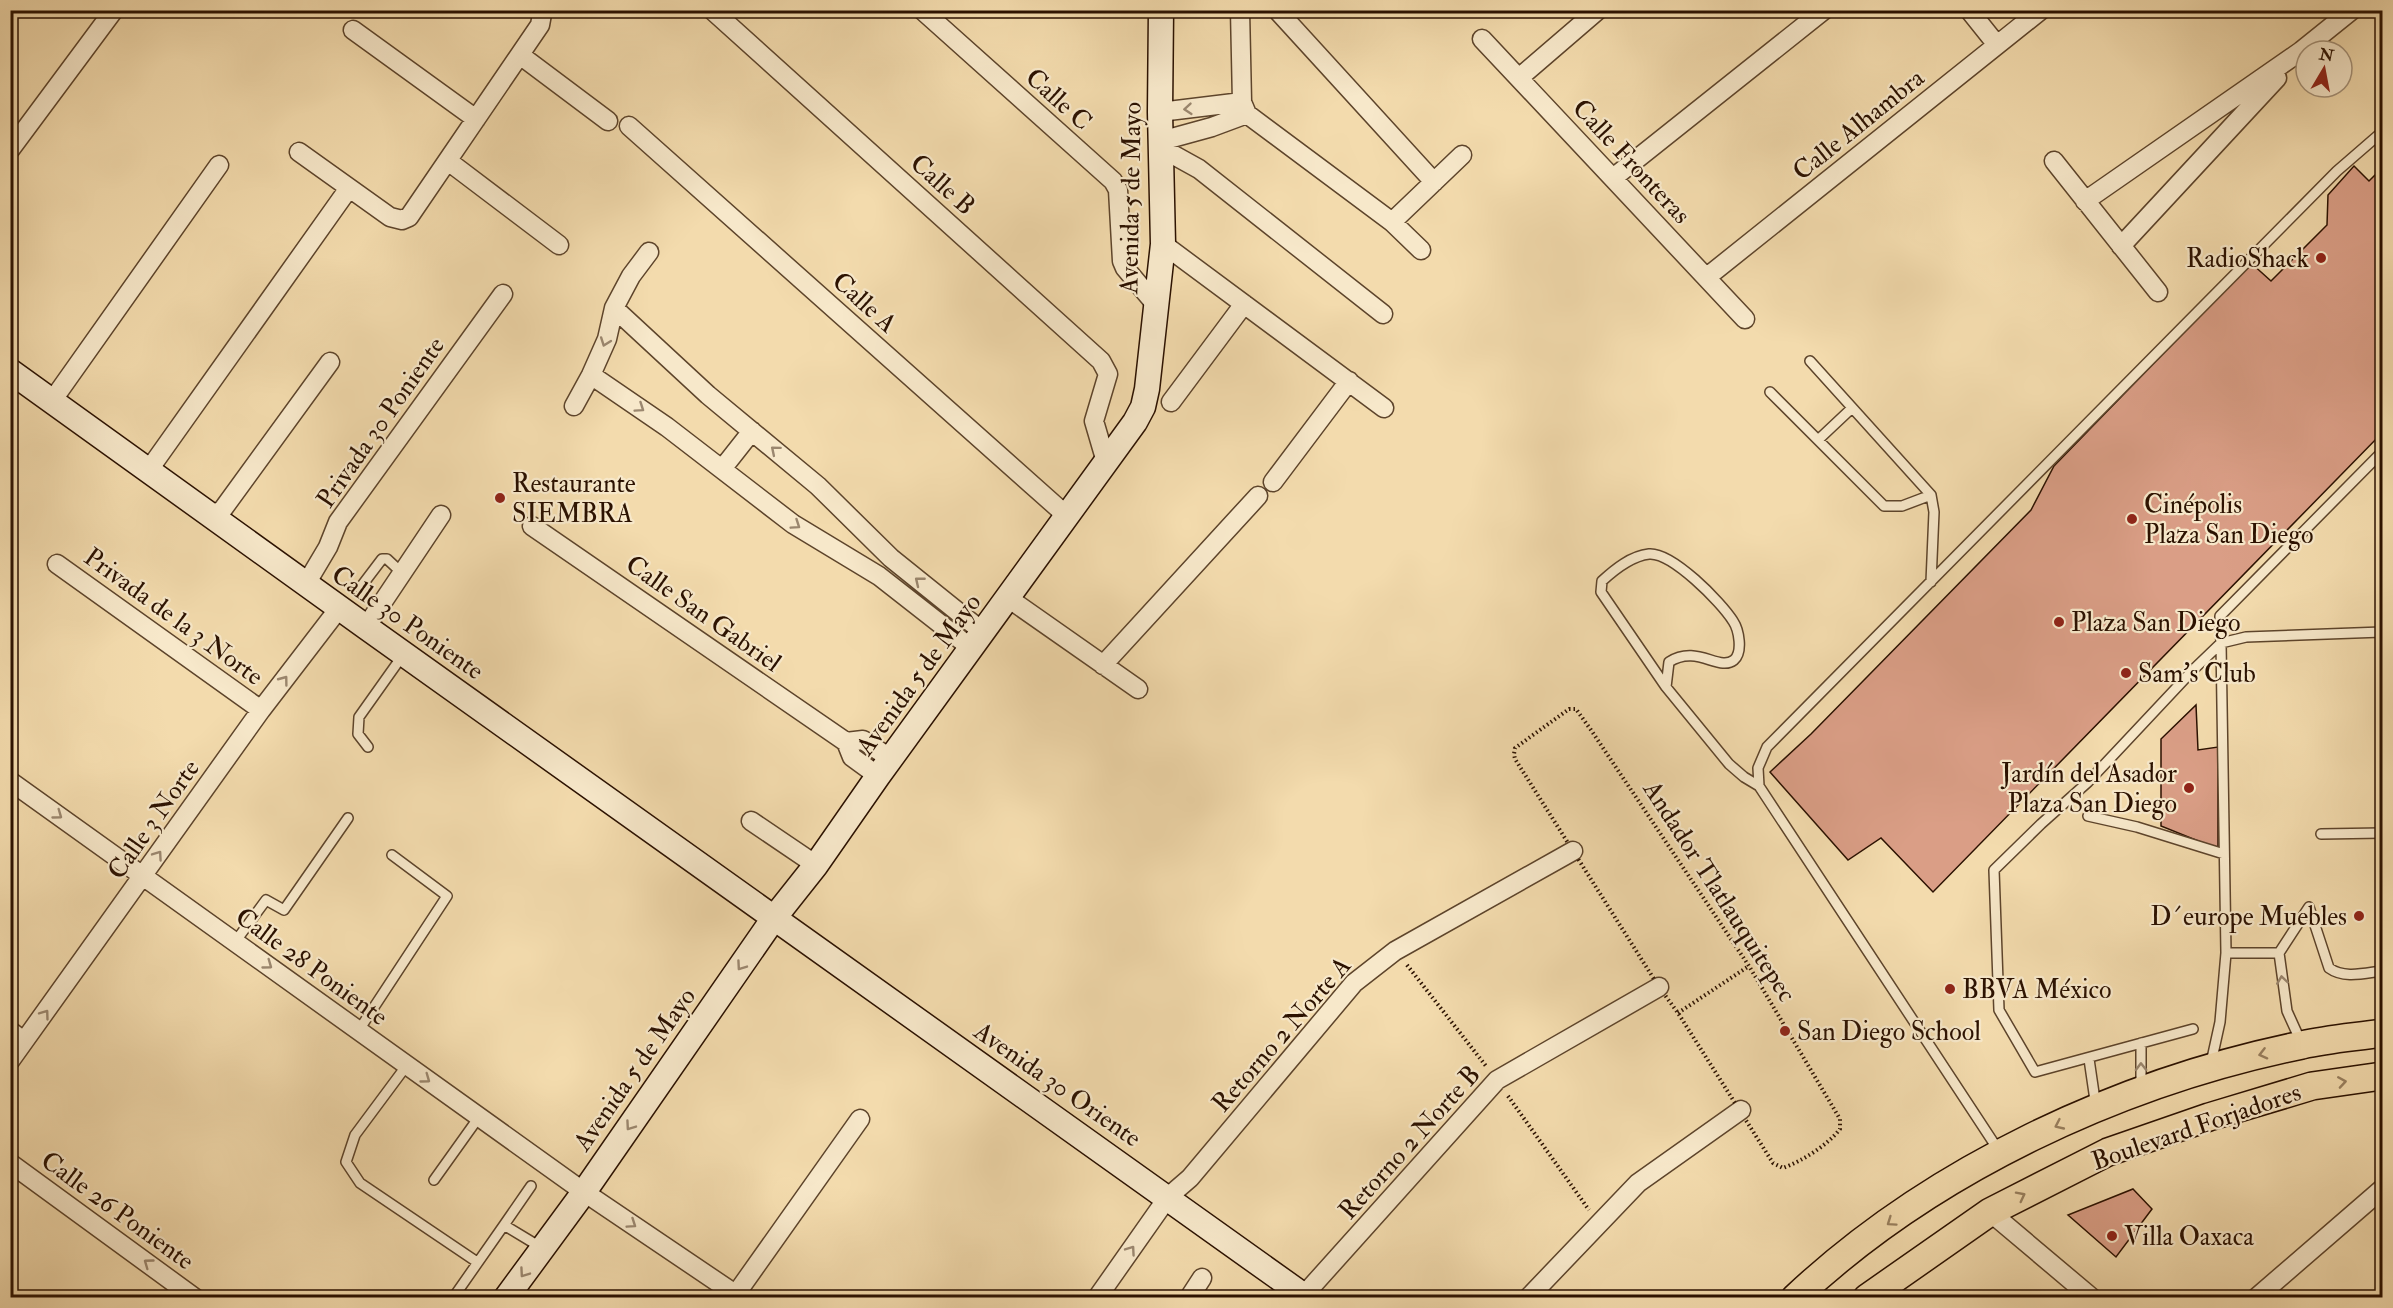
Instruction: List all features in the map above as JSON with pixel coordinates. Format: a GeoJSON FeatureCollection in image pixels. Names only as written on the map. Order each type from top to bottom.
{"type":"FeatureCollection","features":[{"type":"Feature","properties":{"kind":"main road","name":"Boulevard Forjadores"},"geometry":{"type":"LineString","coordinates":[[1795,1298],[1830,1265],[1920,1202],[2000,1153],[2096,1108],[2209,1068],[2302,1044],[2382,1033]]}},
{"type":"Feature","properties":{"kind":"main road","name":"Boulevard Forjadores"},"geometry":{"type":"LineString","coordinates":[[1867,1298],[1990,1212],[2108,1152],[2197,1121],[2312,1086],[2382,1076]]}},
{"type":"Feature","properties":{"kind":"street"},"geometry":{"type":"LineString","coordinates":[[10,150],[114,10]]}},
{"type":"Feature","properties":{"kind":"street"},"geometry":{"type":"LineString","coordinates":[[299,152],[390,217],[402,220],[410,218],[540,25],[542,14],[540,10]]}},
{"type":"Feature","properties":{"kind":"street","name":"Calle B"},"geometry":{"type":"LineString","coordinates":[[712,10],[1101,361],[1108,374],[1094,421],[1106,462]]}},
{"type":"Feature","properties":{"kind":"street","name":"Calle C"},"geometry":{"type":"LineString","coordinates":[[922,10],[1113,182],[1118,190],[1122,261],[1125,268],[1157,306]]}},
{"type":"Feature","properties":{"kind":"street","name":"Avenida 5 de Mayo"},"geometry":{"type":"LineString","coordinates":[[506,1298],[584,1192],[774,918],[816,866],[884,767],[1135,422],[1143,407],[1163,244],[1160,112],[1161,10]]}},
{"type":"Feature","properties":{"kind":"street"},"geometry":{"type":"LineString","coordinates":[[1240,10],[1245,108]]}},
{"type":"Feature","properties":{"kind":"street"},"geometry":{"type":"LineString","coordinates":[[1277,10],[1434,182]]}},
{"type":"Feature","properties":{"kind":"street"},"geometry":{"type":"LineString","coordinates":[[1519,78],[1598,10]]}},
{"type":"Feature","properties":{"kind":"street"},"geometry":{"type":"LineString","coordinates":[[1614,178],[1824,10]]}},
{"type":"Feature","properties":{"kind":"street"},"geometry":{"type":"LineString","coordinates":[[1969,10],[1997,45]]}},
{"type":"Feature","properties":{"kind":"street","name":"Calle Alhambra"},"geometry":{"type":"LineString","coordinates":[[1707,277],[2041,10]]}},
{"type":"Feature","properties":{"kind":"street"},"geometry":{"type":"LineString","coordinates":[[2316,39],[2352,10]]}},
{"type":"Feature","properties":{"kind":"street"},"geometry":{"type":"LineString","coordinates":[[353,30],[476,119]]}},
{"type":"Feature","properties":{"kind":"street","name":"Calle Fronteras"},"geometry":{"type":"LineString","coordinates":[[1482,39],[1745,319]]}},
{"type":"Feature","properties":{"kind":"street"},"geometry":{"type":"LineString","coordinates":[[520,55],[608,121]]}},
{"type":"Feature","properties":{"kind":"street"},"geometry":{"type":"LineString","coordinates":[[2085,201],[2294,56]]}},
{"type":"Feature","properties":{"kind":"street"},"geometry":{"type":"LineString","coordinates":[[2121,246],[2294,59]]}},
{"type":"Feature","properties":{"kind":"street"},"geometry":{"type":"LineString","coordinates":[[1160,112],[1216,107],[1245,108],[1392,222],[1421,250]]}},
{"type":"Feature","properties":{"kind":"street"},"geometry":{"type":"LineString","coordinates":[[1161,144],[1212,127],[1245,108]]}},
{"type":"Feature","properties":{"kind":"street","name":"Calle A"},"geometry":{"type":"LineString","coordinates":[[629,126],[1067,516]]}},
{"type":"Feature","properties":{"kind":"street"},"geometry":{"type":"LineString","coordinates":[[1161,144],[1199,169],[1383,314]]}},
{"type":"Feature","properties":{"kind":"street"},"geometry":{"type":"LineString","coordinates":[[1392,222],[1462,155]]}},
{"type":"Feature","properties":{"kind":"street"},"geometry":{"type":"LineString","coordinates":[[448,161],[560,244]]}},
{"type":"Feature","properties":{"kind":"street"},"geometry":{"type":"LineString","coordinates":[[2054,161],[2158,292]]}},
{"type":"Feature","properties":{"kind":"street"},"geometry":{"type":"LineString","coordinates":[[52,401],[219,165]]}},
{"type":"Feature","properties":{"kind":"street"},"geometry":{"type":"LineString","coordinates":[[148,471],[349,188]]}},
{"type":"Feature","properties":{"kind":"street"},"geometry":{"type":"LineString","coordinates":[[1163,244],[1384,408]]}},
{"type":"Feature","properties":{"kind":"street"},"geometry":{"type":"LineString","coordinates":[[574,406],[607,339],[614,308],[631,276],[649,252]]}},
{"type":"Feature","properties":{"kind":"street","name":"Privada 30 Poniente"},"geometry":{"type":"LineString","coordinates":[[306,584],[328,547],[338,522],[502,294]]}},
{"type":"Feature","properties":{"kind":"street"},"geometry":{"type":"LineString","coordinates":[[1171,402],[1244,304]]}},
{"type":"Feature","properties":{"kind":"street"},"geometry":{"type":"LineString","coordinates":[[614,308],[708,395],[818,486],[977,640]]}},
{"type":"Feature","properties":{"kind":"street"},"geometry":{"type":"LineString","coordinates":[[212,517],[224,509],[330,362]]}},
{"type":"Feature","properties":{"kind":"street","name":"Calle 30 Poniente"},"geometry":{"type":"LineString","coordinates":[[10,370],[774,918]]}},
{"type":"Feature","properties":{"kind":"street"},"geometry":{"type":"LineString","coordinates":[[591,375],[667,427],[793,524],[879,576],[977,640]]}},
{"type":"Feature","properties":{"kind":"street"},"geometry":{"type":"LineString","coordinates":[[1273,482],[1348,381]]}},
{"type":"Feature","properties":{"kind":"street"},"geometry":{"type":"LineString","coordinates":[[722,469],[752,431]]}},
{"type":"Feature","properties":{"kind":"street"},"geometry":{"type":"LineString","coordinates":[[1103,665],[1258,496]]}},
{"type":"Feature","properties":{"kind":"street"},"geometry":{"type":"LineString","coordinates":[[366,627],[441,515]]}},
{"type":"Feature","properties":{"kind":"street","name":"Calle San Gabriel"},"geometry":{"type":"LineString","coordinates":[[532,526],[846,742],[852,757],[884,767]]}},
{"type":"Feature","properties":{"kind":"street","name":"Privada de la 3 Norte"},"geometry":{"type":"LineString","coordinates":[[57,564],[261,710]]}},
{"type":"Feature","properties":{"kind":"street"},"geometry":{"type":"LineString","coordinates":[[1008,598],[1138,689]]}},
{"type":"Feature","properties":{"kind":"street","name":"Calle 3 Norte"},"geometry":{"type":"LineString","coordinates":[[10,1061],[261,710],[340,607]]}},
{"type":"Feature","properties":{"kind":"street","name":"Calle 28 Poniente"},"geometry":{"type":"LineString","coordinates":[[10,781],[584,1192],[739,1296]]}},
{"type":"Feature","properties":{"kind":"street"},"geometry":{"type":"LineString","coordinates":[[751,821],[816,866]]}},
{"type":"Feature","properties":{"kind":"street","name":"Retorno 2 Norte A"},"geometry":{"type":"LineString","coordinates":[[1097,1298],[1168,1197],[1190,1178],[1354,983],[1395,951],[1573,851]]}},
{"type":"Feature","properties":{"kind":"street","name":"Avenida 30 Oriente"},"geometry":{"type":"LineString","coordinates":[[774,918],[1306,1296]]}},
{"type":"Feature","properties":{"kind":"street","name":"Retorno 2 Norte B"},"geometry":{"type":"LineString","coordinates":[[1306,1296],[1497,1080],[1659,987]]}},
{"type":"Feature","properties":{"kind":"street"},"geometry":{"type":"LineString","coordinates":[[1528,1298],[1638,1183],[1741,1110]]}},
{"type":"Feature","properties":{"kind":"street"},"geometry":{"type":"LineString","coordinates":[[739,1296],[860,1119]]}},
{"type":"Feature","properties":{"kind":"street","name":"Calle 26 Poniente"},"geometry":{"type":"LineString","coordinates":[[10,1163],[195,1298]]}},
{"type":"Feature","properties":{"kind":"street"},"geometry":{"type":"LineString","coordinates":[[2256,1298],[2382,1189]]}},
{"type":"Feature","properties":{"kind":"street"},"geometry":{"type":"LineString","coordinates":[[1990,1212],[2092,1298]]}},
{"type":"Feature","properties":{"kind":"street"},"geometry":{"type":"LineString","coordinates":[[1189,1298],[1202,1278]]}},
{"type":"Feature","properties":{"kind":"lane"},"geometry":{"type":"LineString","coordinates":[[1759,786],[1758,768],[1767,747],[2337,171],[2382,132]]}},
{"type":"Feature","properties":{"kind":"lane"},"geometry":{"type":"LineString","coordinates":[[1810,361],[1931,495],[1934,512],[1931,582]]}},
{"type":"Feature","properties":{"kind":"lane"},"geometry":{"type":"LineString","coordinates":[[1770,392],[1884,506],[1902,506],[1931,495]]}},
{"type":"Feature","properties":{"kind":"lane"},"geometry":{"type":"LineString","coordinates":[[1818,440],[1852,408]]}},
{"type":"Feature","properties":{"kind":"lane"},"geometry":{"type":"LineString","coordinates":[[2209,1068],[2215,1053],[2220,1022],[2226,953],[2220,616],[2382,452]]}},
{"type":"Feature","properties":{"kind":"lane"},"geometry":{"type":"LineString","coordinates":[[1666,687],[1670,662],[1678,656],[1689,654],[1723,664],[1732,661],[1737,656],[1739,635],[1734,621],[1696,581],[1675,562],[1663,556],[1651,554],[1616,568],[1602,581],[1601,592],[1666,687],[1730,764],[1744,777],[1759,786],[2000,1153]]}},
{"type":"Feature","properties":{"kind":"lane"},"geometry":{"type":"LineString","coordinates":[[360,588],[382,559],[387,559],[402,573]]}},
{"type":"Feature","properties":{"kind":"lane"},"geometry":{"type":"LineString","coordinates":[[2193,1029],[2035,1072],[1999,1010],[1994,870],[2088,782],[2194,668],[2221,643],[2246,637],[2382,632]]}},
{"type":"Feature","properties":{"kind":"lane"},"geometry":{"type":"LineString","coordinates":[[368,747],[358,734],[359,717],[404,653]]}},
{"type":"Feature","properties":{"kind":"lane"},"geometry":{"type":"LineString","coordinates":[[2088,816],[2137,827],[2224,854]]}},
{"type":"Feature","properties":{"kind":"lane"},"geometry":{"type":"LineString","coordinates":[[235,942],[266,900],[284,910],[348,818]]}},
{"type":"Feature","properties":{"kind":"lane"},"geometry":{"type":"LineString","coordinates":[[2321,834],[2382,833]]}},
{"type":"Feature","properties":{"kind":"lane"},"geometry":{"type":"LineString","coordinates":[[359,1030],[447,896],[392,855]]}},
{"type":"Feature","properties":{"kind":"lane"},"geometry":{"type":"LineString","coordinates":[[2302,1044],[2286,1011],[2279,953],[2309,907],[2329,968],[2335,973],[2346,975],[2382,971]]}},
{"type":"Feature","properties":{"kind":"lane"},"geometry":{"type":"LineString","coordinates":[[2226,953],[2279,953]]}},
{"type":"Feature","properties":{"kind":"lane"},"geometry":{"type":"LineString","coordinates":[[10,1025],[27,1038]]}},
{"type":"Feature","properties":{"kind":"lane"},"geometry":{"type":"LineString","coordinates":[[2141,1043],[2142,1090]]}},
{"type":"Feature","properties":{"kind":"lane"},"geometry":{"type":"LineString","coordinates":[[2088,1059],[2096,1108]]}},
{"type":"Feature","properties":{"kind":"lane"},"geometry":{"type":"LineString","coordinates":[[406,1065],[354,1135],[346,1162],[360,1183],[477,1262]]}},
{"type":"Feature","properties":{"kind":"lane"},"geometry":{"type":"LineString","coordinates":[[434,1180],[479,1117]]}},
{"type":"Feature","properties":{"kind":"lane"},"geometry":{"type":"LineString","coordinates":[[453,1298],[531,1186]]}},
{"type":"Feature","properties":{"kind":"lane"},"geometry":{"type":"LineString","coordinates":[[504,1225],[542,1248]]}},
{"type":"Feature","properties":{"kind":"path","name":"Andador Tlatlauquitepec"},"geometry":{"type":"LineString","coordinates":[[1573,851],[1514,754],[1515,748],[1569,709],[1576,709],[1749,966],[1840,1119],[1840,1129],[1835,1136],[1792,1165],[1783,1168],[1773,1163],[1741,1110]]}},
{"type":"Feature","properties":{"kind":"path"},"geometry":{"type":"LineString","coordinates":[[1573,851],[1659,987],[1678,1012],[1741,1110]]}},
{"type":"Feature","properties":{"kind":"path"},"geometry":{"type":"LineString","coordinates":[[1678,1012],[1749,966]]}},
{"type":"Feature","properties":{"kind":"building","name":"Plaza San Diego"},"geometry":{"type":"Polygon","coordinates":[[[2354,166],[2369,181],[2382,168],[2382,433],[1933,892],[1881,838],[1848,860],[1770,772],[1811,734],[2031,510],[2054,466],[2251,263],[2271,281],[2327,225],[2328,195],[2354,166]]]}},
{"type":"Feature","properties":{"kind":"building","name":"Jardín del Asador Plaza San Diego"},"geometry":{"type":"Polygon","coordinates":[[[2196,705],[2198,750],[2218,747],[2218,849],[2161,826],[2161,739],[2196,705]]]}},
{"type":"Feature","properties":{"kind":"building","name":"Villa Oaxaca"},"geometry":{"type":"Polygon","coordinates":[[[2133,1189],[2152,1209],[2116,1257],[2068,1215],[2133,1189]]]}},
{"type":"Feature","properties":{"kind":"place","name":"RadioShack"},"geometry":{"type":"Point","coordinates":[2321,258]}},
{"type":"Feature","properties":{"kind":"place","name":"Restaurante SIEMBRA"},"geometry":{"type":"Point","coordinates":[500,498]}},
{"type":"Feature","properties":{"kind":"place","name":"Cinépolis Plaza San Diego"},"geometry":{"type":"Point","coordinates":[2132,519]}},
{"type":"Feature","properties":{"kind":"place","name":"Plaza San Diego"},"geometry":{"type":"Point","coordinates":[2059,622]}},
{"type":"Feature","properties":{"kind":"place","name":"Sam's Club"},"geometry":{"type":"Point","coordinates":[2126,673]}},
{"type":"Feature","properties":{"kind":"place","name":"Jardín del Asador Plaza San Diego"},"geometry":{"type":"Point","coordinates":[2189,788]}},
{"type":"Feature","properties":{"kind":"place","name":"D´europe Muebles"},"geometry":{"type":"Point","coordinates":[2359,916]}},
{"type":"Feature","properties":{"kind":"place","name":"BBVA México"},"geometry":{"type":"Point","coordinates":[1950,989]}},
{"type":"Feature","properties":{"kind":"place","name":"San Diego School"},"geometry":{"type":"Point","coordinates":[1785,1031]}},
{"type":"Feature","properties":{"kind":"place","name":"Villa Oaxaca"},"geometry":{"type":"Point","coordinates":[2112,1236]}}]}
